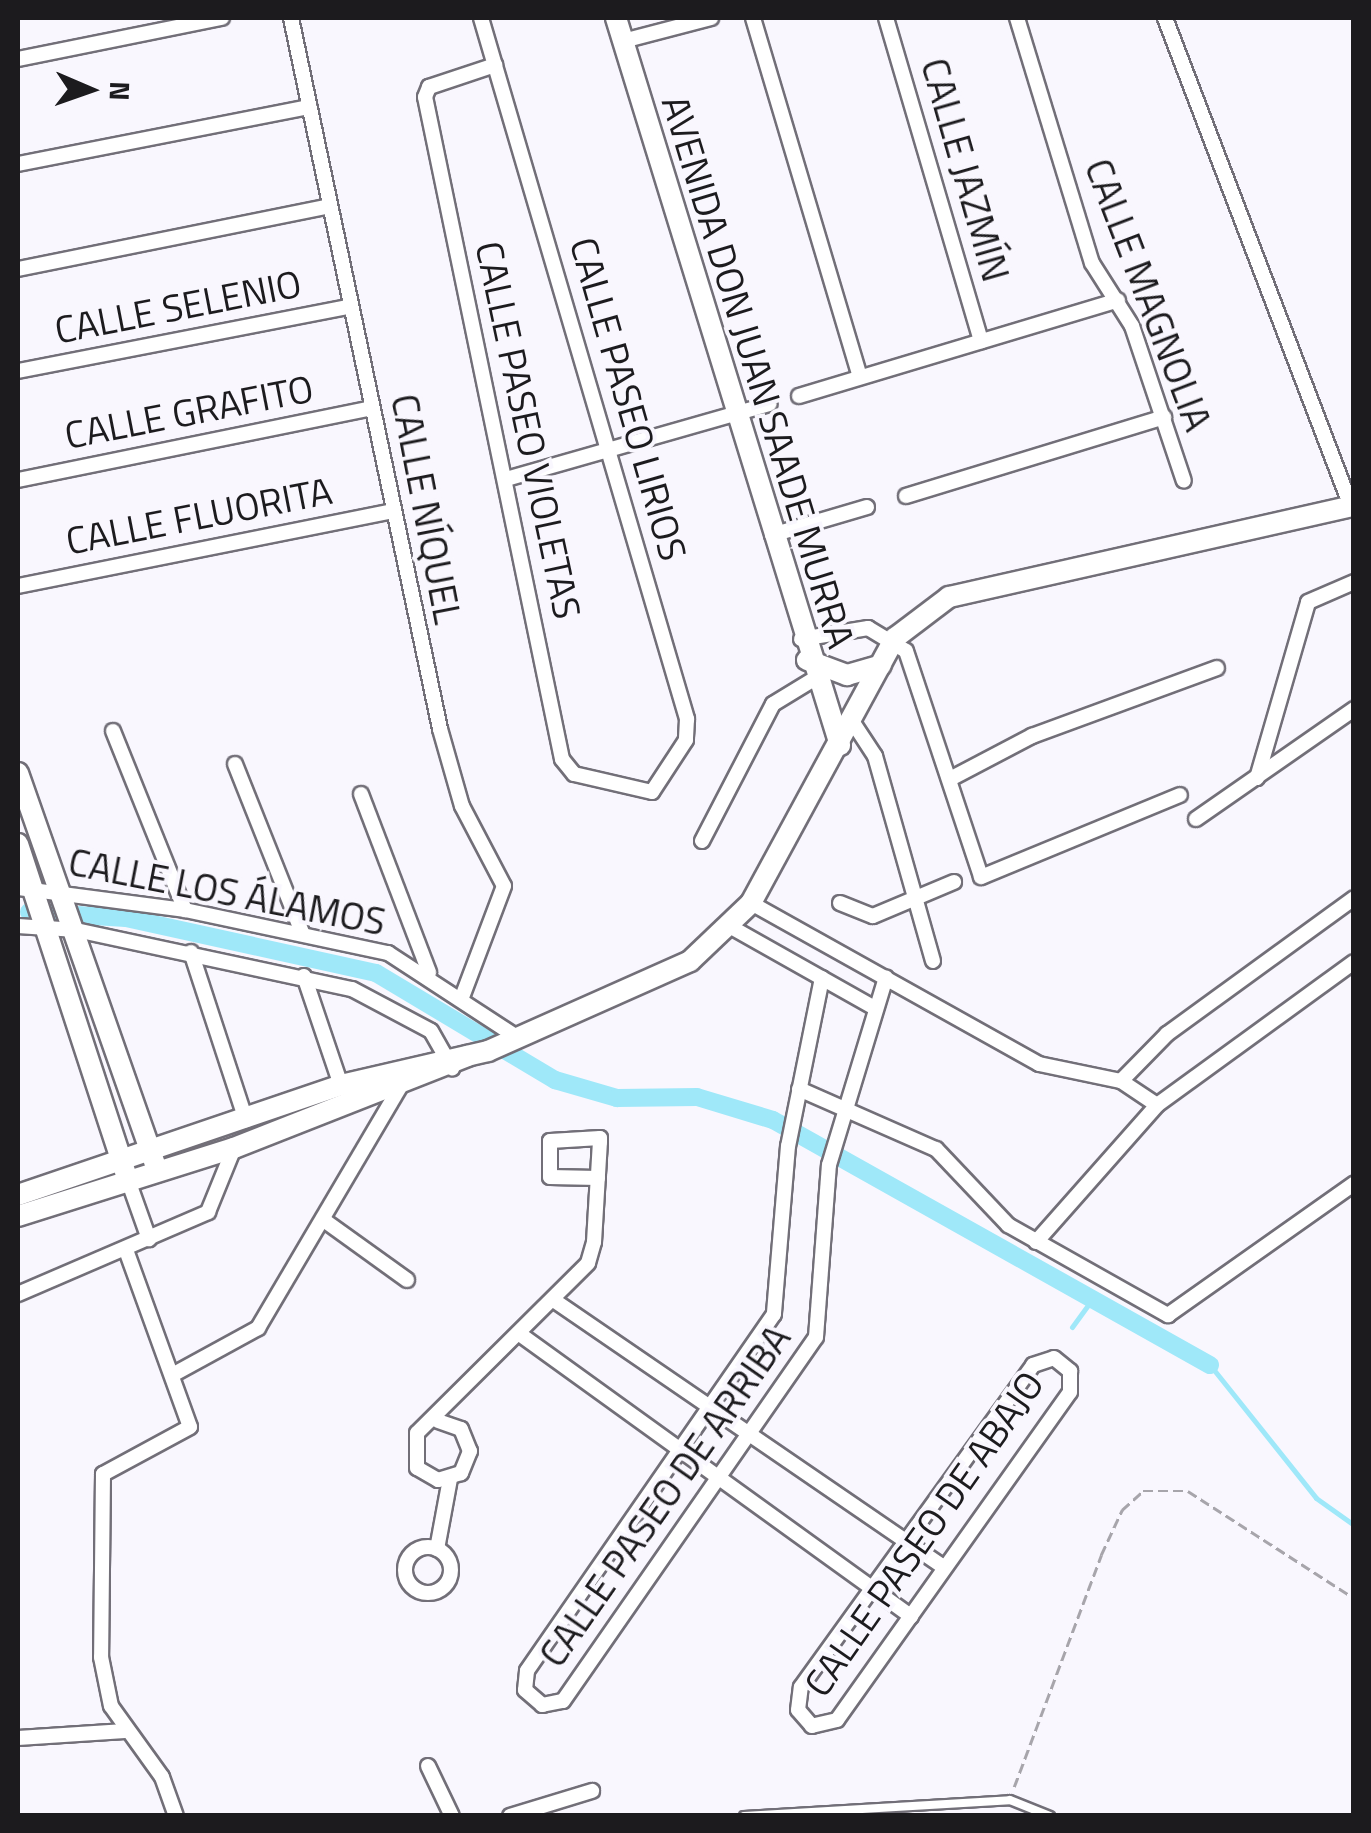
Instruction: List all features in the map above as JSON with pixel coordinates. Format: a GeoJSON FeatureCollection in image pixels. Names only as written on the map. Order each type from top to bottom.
{"type":"FeatureCollection","features":[{"type":"Feature","properties":{"kind":"street"},"geometry":{"type":"LineString","coordinates":[[18,60],[222,18]]}},
{"type":"Feature","properties":{"kind":"street","name":"CALLE NÍQUEL"},"geometry":{"type":"LineString","coordinates":[[291,18],[453,781],[504,886],[462,998]]}},
{"type":"Feature","properties":{"kind":"street","name":"CALLE PASEO LIRIOS"},"geometry":{"type":"LineString","coordinates":[[481,18],[688,726],[652,792]]}},
{"type":"Feature","properties":{"kind":"street","name":"AVENIDA DON JUAN SAADE MURRA"},"geometry":{"type":"LineString","coordinates":[[616,18],[807,659],[840,744]]}},
{"type":"Feature","properties":{"kind":"street"},"geometry":{"type":"LineString","coordinates":[[623,41],[711,18]]}},
{"type":"Feature","properties":{"kind":"street"},"geometry":{"type":"LineString","coordinates":[[753,18],[860,376]]}},
{"type":"Feature","properties":{"kind":"street","name":"CALLE JAZMÍN"},"geometry":{"type":"LineString","coordinates":[[886,18],[981,341]]}},
{"type":"Feature","properties":{"kind":"street","name":"CALLE MAGNOLIA"},"geometry":{"type":"LineString","coordinates":[[1017,18],[1092,263],[1118,300],[1184,481]]}},
{"type":"Feature","properties":{"kind":"street"},"geometry":{"type":"LineString","coordinates":[[155,1164],[246,1120],[341,1084],[464,1057],[515,1041],[658,978],[731,927],[751,903],[895,638],[927,610],[987,584],[1352,506],[1166,18]]}},
{"type":"Feature","properties":{"kind":"street","name":"CALLE PASEO VIOLETAS"},"geometry":{"type":"LineString","coordinates":[[495,65],[429,87],[425,97],[562,758],[574,774],[652,792]]}},
{"type":"Feature","properties":{"kind":"street"},"geometry":{"type":"LineString","coordinates":[[18,164],[309,108]]}},
{"type":"Feature","properties":{"kind":"street"},"geometry":{"type":"LineString","coordinates":[[18,269],[330,206]]}},
{"type":"Feature","properties":{"kind":"street"},"geometry":{"type":"LineString","coordinates":[[799,396],[1118,300]]}},
{"type":"Feature","properties":{"kind":"street","name":"CALLE SELENIO"},"geometry":{"type":"LineString","coordinates":[[18,371],[351,306]]}},
{"type":"Feature","properties":{"kind":"street"},"geometry":{"type":"LineString","coordinates":[[506,479],[770,404]]}},
{"type":"Feature","properties":{"kind":"street","name":"CALLE GRAFITO"},"geometry":{"type":"LineString","coordinates":[[18,480],[372,408]]}},
{"type":"Feature","properties":{"kind":"street"},"geometry":{"type":"LineString","coordinates":[[906,496],[1164,418]]}},
{"type":"Feature","properties":{"kind":"street"},"geometry":{"type":"LineString","coordinates":[[772,535],[866,507]]}},
{"type":"Feature","properties":{"kind":"street","name":"CALLE FLUORITA"},"geometry":{"type":"LineString","coordinates":[[18,586],[393,511]]}},
{"type":"Feature","properties":{"kind":"street"},"geometry":{"type":"LineString","coordinates":[[1257,778],[1308,602],[1354,582]]}},
{"type":"Feature","properties":{"kind":"street"},"geometry":{"type":"LineString","coordinates":[[702,841],[774,704],[807,659],[868,628],[895,638],[950,779],[981,877],[1180,795]]}},
{"type":"Feature","properties":{"kind":"street"},"geometry":{"type":"LineString","coordinates":[[807,659],[847,675],[881,665]]}},
{"type":"Feature","properties":{"kind":"street"},"geometry":{"type":"LineString","coordinates":[[950,779],[1032,736],[1216,668]]}},
{"type":"Feature","properties":{"kind":"street"},"geometry":{"type":"LineString","coordinates":[[1196,819],[1354,709]]}},
{"type":"Feature","properties":{"kind":"street"},"geometry":{"type":"LineString","coordinates":[[852,721],[872,750],[933,961]]}},
{"type":"Feature","properties":{"kind":"street"},"geometry":{"type":"LineString","coordinates":[[114,731],[185,910]]}},
{"type":"Feature","properties":{"kind":"street"},"geometry":{"type":"LineString","coordinates":[[840,744],[872,750]]}},
{"type":"Feature","properties":{"kind":"street"},"geometry":{"type":"LineString","coordinates":[[235,764],[302,932]]}},
{"type":"Feature","properties":{"kind":"street"},"geometry":{"type":"LineString","coordinates":[[18,773],[155,1164]]}},
{"type":"Feature","properties":{"kind":"street"},"geometry":{"type":"LineString","coordinates":[[361,794],[429,972]]}},
{"type":"Feature","properties":{"kind":"street"},"geometry":{"type":"LineString","coordinates":[[18,844],[149,1238]]}},
{"type":"Feature","properties":{"kind":"street"},"geometry":{"type":"LineString","coordinates":[[840,903],[874,916],[954,882]]}},
{"type":"Feature","properties":{"kind":"street"},"geometry":{"type":"LineString","coordinates":[[1121,1081],[1167,1034],[1354,898]]}},
{"type":"Feature","properties":{"kind":"street"},"geometry":{"type":"LineString","coordinates":[[751,903],[1039,1064],[1121,1081],[1156,1105]]}},
{"type":"Feature","properties":{"kind":"street","name":"CALLE LOS ÁLAMOS"},"geometry":{"type":"LineString","coordinates":[[37,907],[69,911],[185,910],[302,932],[429,972],[515,1041]]}},
{"type":"Feature","properties":{"kind":"street","name":"CALLE LOS ÁLAMOS"},"geometry":{"type":"LineString","coordinates":[[37,907],[69,911],[191,952],[304,976],[419,1022],[464,1057]]}},
{"type":"Feature","properties":{"kind":"street","name":"CALLE LOS ÁLAMOS"},"geometry":{"type":"LineString","coordinates":[[18,926],[37,907]]}},
{"type":"Feature","properties":{"kind":"street"},"geometry":{"type":"LineString","coordinates":[[731,927],[875,1008]]}},
{"type":"Feature","properties":{"kind":"street"},"geometry":{"type":"LineString","coordinates":[[191,952],[246,1120]]}},
{"type":"Feature","properties":{"kind":"street"},"geometry":{"type":"LineString","coordinates":[[1036,1242],[1156,1105],[1354,962]]}},
{"type":"Feature","properties":{"kind":"street"},"geometry":{"type":"LineString","coordinates":[[304,976],[341,1084]]}},
{"type":"Feature","properties":{"kind":"street","name":"CALLE PASEO DE ARRIBA"},"geometry":{"type":"LineString","coordinates":[[822,978],[788,1146],[774,1314],[527,1671],[532,1700],[564,1701],[822,1320],[829,1164],[886,977]]}},
{"type":"Feature","properties":{"kind":"street"},"geometry":{"type":"LineString","coordinates":[[19,1189],[234,1148],[400,1087],[464,1057]]}},
{"type":"Feature","properties":{"kind":"street"},"geometry":{"type":"LineString","coordinates":[[174,1374],[251,1338],[325,1221],[400,1087]]}},
{"type":"Feature","properties":{"kind":"street"},"geometry":{"type":"LineString","coordinates":[[799,1089],[936,1149],[1036,1242],[1168,1316],[1354,1184]]}},
{"type":"Feature","properties":{"kind":"street"},"geometry":{"type":"LineString","coordinates":[[450,1479],[426,1476],[412,1457],[417,1433],[438,1421],[555,1301],[592,1253],[598,1178],[598,1137],[554,1137],[546,1158],[550,1177],[598,1178]]}},
{"type":"Feature","properties":{"kind":"street"},"geometry":{"type":"LineString","coordinates":[[18,1294],[126,1250],[216,1204],[234,1148]]}},
{"type":"Feature","properties":{"kind":"street"},"geometry":{"type":"LineString","coordinates":[[18,1216],[124,1171]]}},
{"type":"Feature","properties":{"kind":"street"},"geometry":{"type":"LineString","coordinates":[[325,1221],[407,1280]]}},
{"type":"Feature","properties":{"kind":"street"},"geometry":{"type":"LineString","coordinates":[[126,1250],[174,1374],[189,1432],[103,1474],[101,1657],[125,1731],[162,1777],[176,1816]]}},
{"type":"Feature","properties":{"kind":"street"},"geometry":{"type":"LineString","coordinates":[[555,1301],[943,1568]]}},
{"type":"Feature","properties":{"kind":"street"},"geometry":{"type":"LineString","coordinates":[[521,1335],[676,1452],[911,1616]]}},
{"type":"Feature","properties":{"kind":"street","name":"CALLE PASEO DE ABAJO"},"geometry":{"type":"LineString","coordinates":[[1064,1363],[1070,1392],[943,1568],[837,1720],[802,1720],[801,1688],[1033,1364],[1064,1363]]}},
{"type":"Feature","properties":{"kind":"street"},"geometry":{"type":"LineString","coordinates":[[437,1548],[450,1479],[468,1463],[468,1439],[438,1421]]}},
{"type":"Feature","properties":{"kind":"street"},"geometry":{"type":"LineString","coordinates":[[18,1738],[125,1731]]}},
{"type":"Feature","properties":{"kind":"street"},"geometry":{"type":"LineString","coordinates":[[428,1766],[452,1816]]}},
{"type":"Feature","properties":{"kind":"street"},"geometry":{"type":"LineString","coordinates":[[510,1816],[592,1791]]}},
{"type":"Feature","properties":{"kind":"lane"},"geometry":{"type":"LineString","coordinates":[[744,1816],[1010,1800],[1050,1816]]}},
{"type":"Feature","properties":{"kind":"path"},"geometry":{"type":"LineString","coordinates":[[1010,1800],[1102,1555],[1122,1510],[1144,1491],[1188,1491],[1354,1598]]}},
{"type":"Feature","properties":{"kind":"waterway"},"geometry":{"type":"LineString","coordinates":[[29,912],[126,918],[376,973],[555,1080],[617,1098],[697,1097],[773,1120],[1210,1365]]}},
{"type":"Feature","properties":{"kind":"waterway"},"geometry":{"type":"LineString","coordinates":[[1072,1327],[1092,1299]]}},
{"type":"Feature","properties":{"kind":"waterway"},"geometry":{"type":"LineString","coordinates":[[1210,1365],[1316,1498],[1354,1525]]}}]}
